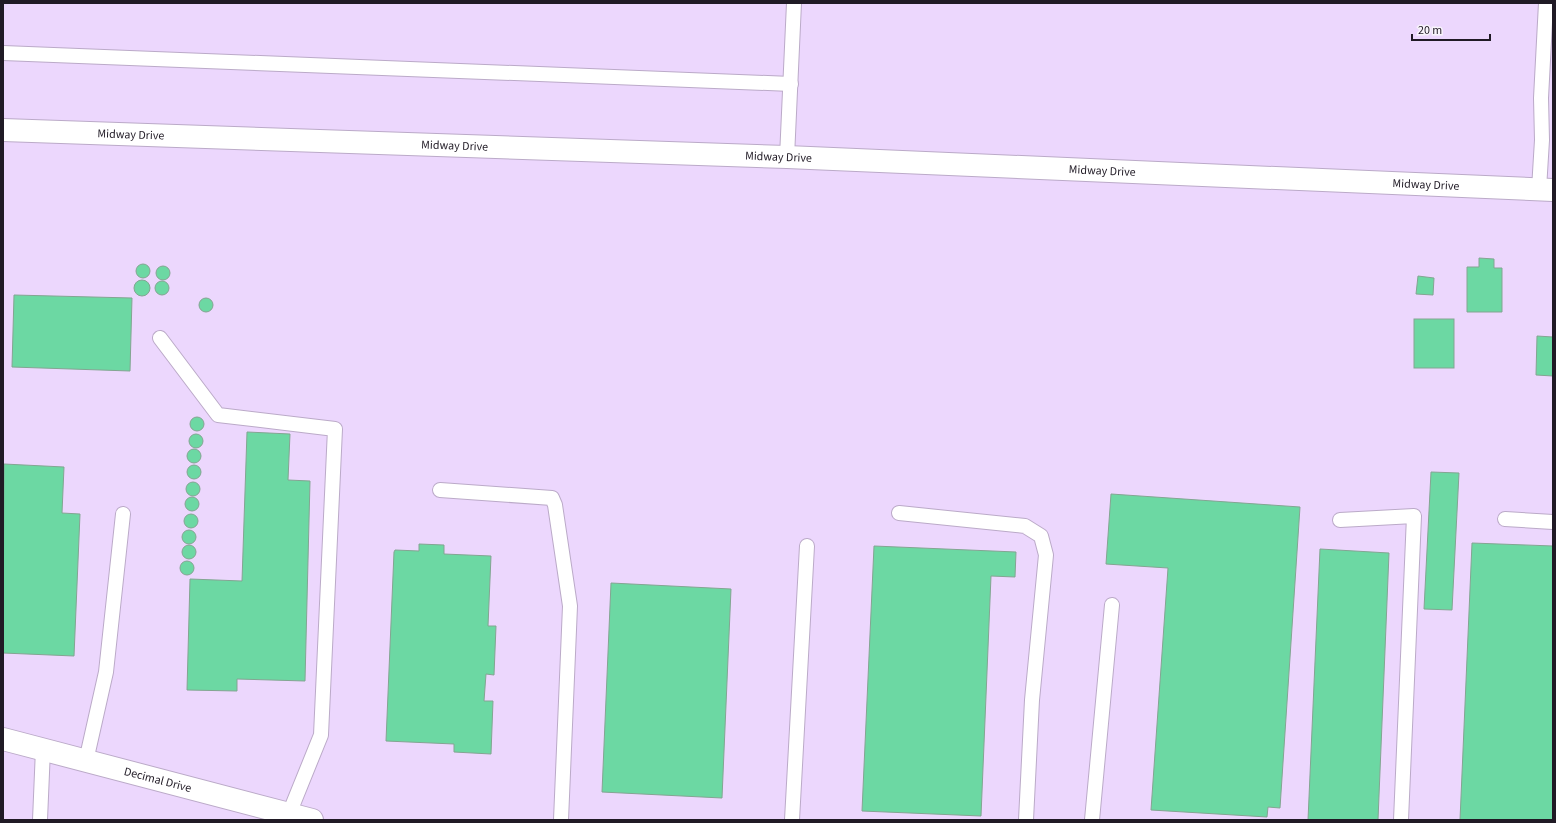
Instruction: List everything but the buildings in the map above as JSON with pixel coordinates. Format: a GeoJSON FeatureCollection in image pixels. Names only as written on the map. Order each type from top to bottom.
{"type":"FeatureCollection","features":[{"type":"Feature","properties":{"kind":"street","name":"Midway Drive"},"geometry":{"type":"LineString","coordinates":[[3,130],[787,157],[1546,189]]}},
{"type":"Feature","properties":{"kind":"street","name":"Decimal Drive"},"geometry":{"type":"LineString","coordinates":[[3,739],[288,817],[312,820]]}},
{"type":"Feature","properties":{"kind":"lane"},"geometry":{"type":"LineString","coordinates":[[787,157],[794,3]]}},
{"type":"Feature","properties":{"kind":"lane"},"geometry":{"type":"LineString","coordinates":[[1546,3],[1541,98],[1548,140],[1546,189]]}},
{"type":"Feature","properties":{"kind":"lane"},"geometry":{"type":"LineString","coordinates":[[3,53],[791,84]]}},
{"type":"Feature","properties":{"kind":"lane"},"geometry":{"type":"LineString","coordinates":[[160,338],[218,416],[335,429],[321,735],[288,817]]}},
{"type":"Feature","properties":{"kind":"lane"},"geometry":{"type":"LineString","coordinates":[[440,490],[552,498],[555,505],[570,606],[561,820]]}},
{"type":"Feature","properties":{"kind":"lane"},"geometry":{"type":"LineString","coordinates":[[899,513],[1025,526],[1041,536],[1046,555],[1032,700],[1026,820]]}},
{"type":"Feature","properties":{"kind":"lane"},"geometry":{"type":"LineString","coordinates":[[86,761],[106,672],[123,514]]}},
{"type":"Feature","properties":{"kind":"lane"},"geometry":{"type":"LineString","coordinates":[[1340,520],[1414,516],[1401,820]]}},
{"type":"Feature","properties":{"kind":"lane"},"geometry":{"type":"LineString","coordinates":[[1505,519],[1553,522]]}},
{"type":"Feature","properties":{"kind":"lane"},"geometry":{"type":"LineString","coordinates":[[792,820],[807,546]]}},
{"type":"Feature","properties":{"kind":"lane"},"geometry":{"type":"LineString","coordinates":[[1092,820],[1112,605]]}},
{"type":"Feature","properties":{"kind":"lane"},"geometry":{"type":"LineString","coordinates":[[40,820],[43,749]]}},
{"type":"Feature","properties":{"kind":"shaded area"},"geometry":{"type":"Polygon","coordinates":[[[3,3],[1553,3],[1553,820],[3,820],[3,3]]]}}]}
